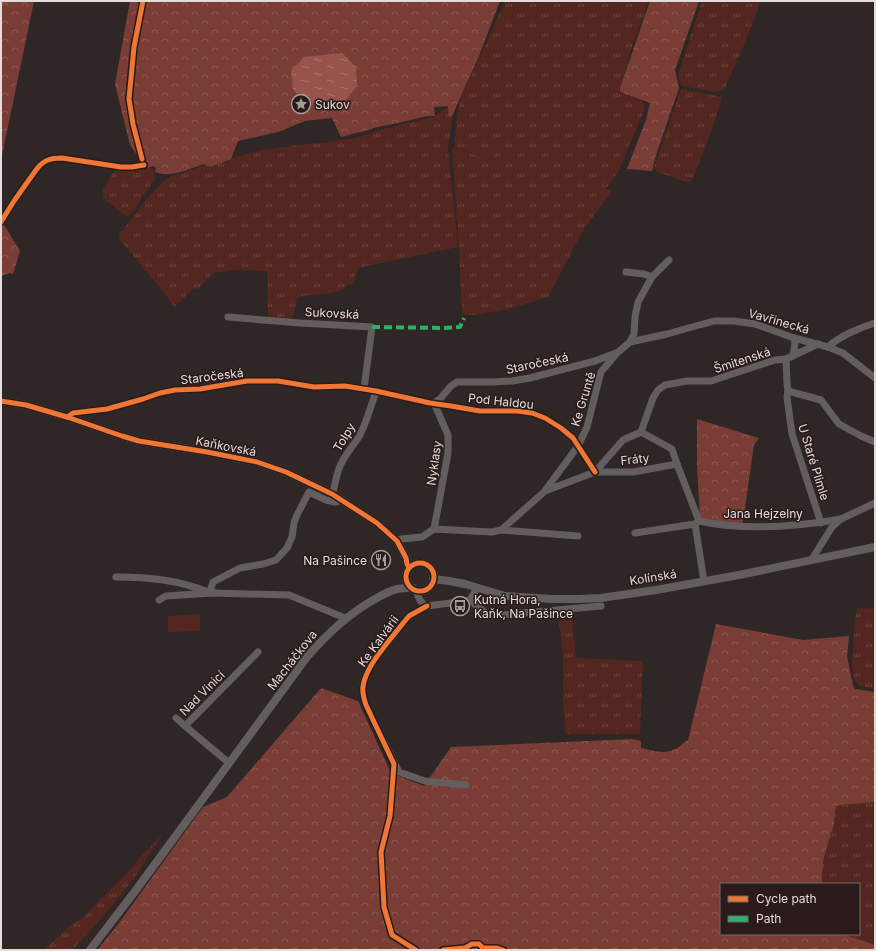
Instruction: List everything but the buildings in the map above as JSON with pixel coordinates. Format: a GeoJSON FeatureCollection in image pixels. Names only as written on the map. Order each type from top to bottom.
{"type":"FeatureCollection","features":[{"type":"Feature","properties":{"kind":"street"},"geometry":{"type":"LineString","coordinates":[[630,342],[634,334],[638,302],[652,276],[669,260]]}},
{"type":"Feature","properties":{"kind":"street"},"geometry":{"type":"LineString","coordinates":[[626,272],[652,276]]}},
{"type":"Feature","properties":{"kind":"street","name":"Sukovská"},"geometry":{"type":"LineString","coordinates":[[228,317],[372,326],[364,389]]}},
{"type":"Feature","properties":{"kind":"street","name":"Vavřinecká"},"geometry":{"type":"LineString","coordinates":[[630,342],[667,334],[714,321],[734,321],[755,324],[843,353],[875,378]]}},
{"type":"Feature","properties":{"kind":"street"},"geometry":{"type":"LineString","coordinates":[[828,347],[844,336],[875,323]]}},
{"type":"Feature","properties":{"kind":"street"},"geometry":{"type":"LineString","coordinates":[[793,356],[795,343],[794,338]]}},
{"type":"Feature","properties":{"kind":"street","name":"Ke Gruntě"},"geometry":{"type":"LineString","coordinates":[[501,530],[544,492],[578,446],[587,427],[601,372],[617,353],[630,342]]}},
{"type":"Feature","properties":{"kind":"street","name":"Šmitenská"},"geometry":{"type":"LineString","coordinates":[[641,432],[658,390],[665,385],[687,381],[711,381],[775,360],[786,359],[818,344]]}},
{"type":"Feature","properties":{"kind":"street","name":"Staročeská"},"geometry":{"type":"LineString","coordinates":[[64,416],[73,413],[107,409],[175,390],[200,389],[247,382],[278,381],[314,386],[346,386],[434,403],[440,399],[451,386],[458,382],[493,382],[530,378],[595,361],[617,353]]}},
{"type":"Feature","properties":{"kind":"street","name":"U Staré Plimle"},"geometry":{"type":"LineString","coordinates":[[786,359],[787,397],[792,434],[822,523]]}},
{"type":"Feature","properties":{"kind":"street"},"geometry":{"type":"LineString","coordinates":[[595,361],[601,372]]}},
{"type":"Feature","properties":{"kind":"street","name":"Tolpy"},"geometry":{"type":"LineString","coordinates":[[332,494],[335,488],[337,472],[346,455],[360,435],[376,391]]}},
{"type":"Feature","properties":{"kind":"street"},"geometry":{"type":"LineString","coordinates":[[788,391],[821,400],[840,424],[875,442]]}},
{"type":"Feature","properties":{"kind":"street","name":"Kaňkovská"},"geometry":{"type":"LineString","coordinates":[[1,401],[26,405],[64,416],[139,441],[258,462],[286,472],[343,500],[377,523],[397,541],[406,558],[413,566]]}},
{"type":"Feature","properties":{"kind":"street","name":"Pod Haldou"},"geometry":{"type":"LineString","coordinates":[[434,403],[480,411],[517,411],[532,413],[545,418],[561,428],[573,438],[578,446]]}},
{"type":"Feature","properties":{"kind":"street","name":"Nyklasy"},"geometry":{"type":"LineString","coordinates":[[434,403],[448,434],[448,453],[434,529]]}},
{"type":"Feature","properties":{"kind":"street"},"geometry":{"type":"LineString","coordinates":[[578,446],[595,472],[623,440],[641,432]]}},
{"type":"Feature","properties":{"kind":"street","name":"Fráty"},"geometry":{"type":"LineString","coordinates":[[641,432],[672,449],[697,522]]}},
{"type":"Feature","properties":{"kind":"street","name":"Fráty"},"geometry":{"type":"LineString","coordinates":[[595,472],[633,472],[677,464]]}},
{"type":"Feature","properties":{"kind":"street","name":"Ke Gruntě"},"geometry":{"type":"LineString","coordinates":[[544,492],[595,472]]}},
{"type":"Feature","properties":{"kind":"street"},"geometry":{"type":"LineString","coordinates":[[212,593],[210,588],[213,582],[225,575],[240,568],[276,560],[287,548],[292,537],[297,515],[309,492],[326,500],[335,502],[343,500]]}},
{"type":"Feature","properties":{"kind":"street"},"geometry":{"type":"LineString","coordinates":[[812,559],[832,527],[841,519],[875,503]]}},
{"type":"Feature","properties":{"kind":"street","name":"Jana Hejzelny"},"geometry":{"type":"LineString","coordinates":[[635,533],[697,522],[746,527],[799,525],[822,523],[841,519]]}},
{"type":"Feature","properties":{"kind":"street"},"geometry":{"type":"LineString","coordinates":[[697,522],[704,581]]}},
{"type":"Feature","properties":{"kind":"street"},"geometry":{"type":"LineString","coordinates":[[397,541],[400,539],[422,537],[434,529],[492,532],[501,530],[578,536]]}},
{"type":"Feature","properties":{"kind":"street","name":"Kolínská"},"geometry":{"type":"LineString","coordinates":[[433,579],[449,581],[505,596],[552,599],[601,598],[739,575],[875,547]]}},
{"type":"Feature","properties":{"kind":"street"},"geometry":{"type":"LineString","coordinates":[[425,564],[429,567],[433,575],[433,579],[432,583],[427,588],[424,590],[398,588],[406,579],[406,575],[413,566],[425,564]]}},
{"type":"Feature","properties":{"kind":"street"},"geometry":{"type":"LineString","coordinates":[[116,577],[160,579],[180,583],[212,593]]}},
{"type":"Feature","properties":{"kind":"street"},"geometry":{"type":"LineString","coordinates":[[406,579],[410,586],[414,589],[420,601],[427,606],[470,600],[477,588]]}},
{"type":"Feature","properties":{"kind":"street","name":"Macháčkova"},"geometry":{"type":"LineString","coordinates":[[90,950],[136,890],[307,657],[326,635],[345,618],[384,594],[398,588]]}},
{"type":"Feature","properties":{"kind":"street"},"geometry":{"type":"LineString","coordinates":[[159,600],[166,596],[212,593],[289,595],[345,618]]}},
{"type":"Feature","properties":{"kind":"street"},"geometry":{"type":"LineString","coordinates":[[470,600],[488,615],[601,606]]}},
{"type":"Feature","properties":{"kind":"street","name":"Ke Kalvárii"},"geometry":{"type":"LineString","coordinates":[[427,606],[410,616],[404,622],[376,659],[364,680],[362,688],[363,697],[398,772],[425,781],[466,785]]}},
{"type":"Feature","properties":{"kind":"street","name":"Nad Vinicí"},"geometry":{"type":"LineString","coordinates":[[227,766],[185,726],[258,652]]}},
{"type":"Feature","properties":{"kind":"street"},"geometry":{"type":"LineString","coordinates":[[176,718],[185,726]]}},
{"type":"Feature","properties":{"kind":"green space"},"geometry":{"type":"Polygon","coordinates":[[[1,1],[34,1],[1,160],[1,1]]]}},
{"type":"Feature","properties":{"kind":"green space"},"geometry":{"type":"Polygon","coordinates":[[[130,1],[500,1],[479,56],[452,116],[449,116],[448,106],[434,107],[435,116],[427,116],[373,128],[341,137],[332,118],[305,121],[278,132],[238,141],[231,159],[210,167],[204,164],[180,172],[161,174],[155,172],[156,168],[154,166],[145,168],[130,145],[115,84],[130,1]]]}},
{"type":"Feature","properties":{"kind":"green space"},"geometry":{"type":"Polygon","coordinates":[[[505,1],[649,1],[632,46],[620,88],[642,101],[644,104],[644,110],[619,170],[606,189],[612,191],[583,230],[548,297],[509,309],[475,315],[462,315],[452,148],[506,163],[454,147],[457,113],[461,97],[505,1]]]}},
{"type":"Feature","properties":{"kind":"green space"},"geometry":{"type":"Polygon","coordinates":[[[650,1],[699,1],[675,70],[679,88],[652,171],[627,169],[646,120],[650,103],[620,91],[650,1]]]}},
{"type":"Feature","properties":{"kind":"green space"},"geometry":{"type":"Polygon","coordinates":[[[702,1],[761,1],[744,45],[725,88],[722,91],[715,92],[682,86],[679,80],[679,71],[702,1]]]}},
{"type":"Feature","properties":{"kind":"green space"},"geometry":{"type":"Polygon","coordinates":[[[681,89],[722,97],[693,179],[689,182],[657,172],[654,168],[681,89]]]}},
{"type":"Feature","properties":{"kind":"green space"},"geometry":{"type":"Polygon","coordinates":[[[454,103],[448,148],[458,247],[362,267],[358,269],[352,284],[345,286],[345,289],[297,298],[294,314],[291,318],[268,316],[267,271],[238,270],[213,273],[197,290],[194,288],[174,307],[166,295],[119,239],[119,235],[146,200],[162,183],[170,177],[206,165],[259,151],[355,138],[387,128],[433,117],[454,103]]]}},
{"type":"Feature","properties":{"kind":"green space"},"geometry":{"type":"Polygon","coordinates":[[[150,167],[153,170],[155,179],[134,210],[127,217],[103,198],[103,189],[112,174],[117,169],[138,170],[150,167]]]}},
{"type":"Feature","properties":{"kind":"green space"},"geometry":{"type":"Polygon","coordinates":[[[1,220],[20,251],[13,274],[10,273],[1,276],[1,220]]]}},
{"type":"Feature","properties":{"kind":"green space"},"geometry":{"type":"Polygon","coordinates":[[[697,419],[759,438],[754,445],[742,528],[700,520],[697,465],[697,419]]]}},
{"type":"Feature","properties":{"kind":"green space"},"geometry":{"type":"Polygon","coordinates":[[[859,608],[875,609],[875,688],[863,687],[859,685],[854,679],[853,674],[852,665],[855,620],[857,610],[859,608]]]}},
{"type":"Feature","properties":{"kind":"green space"},"geometry":{"type":"Polygon","coordinates":[[[200,614],[200,631],[168,632],[168,616],[200,614]]]}},
{"type":"Feature","properties":{"kind":"green space"},"geometry":{"type":"Polygon","coordinates":[[[559,620],[572,620],[576,658],[643,661],[640,734],[566,734],[563,705],[563,657],[559,620]]]}},
{"type":"Feature","properties":{"kind":"green space"},"geometry":{"type":"Polygon","coordinates":[[[716,624],[803,640],[849,636],[847,656],[853,686],[855,689],[875,692],[875,802],[837,806],[834,824],[824,857],[822,883],[720,883],[720,935],[846,935],[875,945],[875,950],[97,950],[116,927],[203,807],[227,797],[321,688],[358,701],[391,773],[424,786],[451,747],[632,739],[641,741],[641,748],[664,752],[673,750],[688,740],[716,624]]]}},
{"type":"Feature","properties":{"kind":"green space"},"geometry":{"type":"Polygon","coordinates":[[[875,802],[875,945],[846,935],[860,935],[860,883],[822,883],[824,857],[834,824],[835,811],[837,806],[875,802]]]}},
{"type":"Feature","properties":{"kind":"green space"},"geometry":{"type":"Polygon","coordinates":[[[162,835],[137,874],[112,906],[73,950],[44,950],[72,924],[85,916],[162,835]]]}},
{"type":"Feature","properties":{"kind":"water"},"geometry":{"type":"Polygon","coordinates":[[[342,53],[356,67],[357,86],[346,100],[305,103],[293,89],[291,71],[304,57],[342,53]]]}},
{"type":"Feature","properties":{"kind":"marked path"},"geometry":{"type":"LineString","coordinates":[[372,327],[460,327],[464,318]]}},
{"type":"Feature","properties":{"kind":"cycle path"},"geometry":{"type":"LineString","coordinates":[[142,159],[133,124],[129,99],[134,47],[143,1]]}},
{"type":"Feature","properties":{"kind":"cycle path"},"geometry":{"type":"LineString","coordinates":[[1,222],[36,170],[41,164],[48,160],[62,158],[121,167],[144,165]]}},
{"type":"Feature","properties":{"kind":"cycle path"},"geometry":{"type":"LineString","coordinates":[[67,417],[73,413],[107,409],[160,393],[175,390],[200,389],[247,381],[278,381],[314,387],[345,386],[430,403],[480,411],[517,411],[532,413],[545,418],[573,438],[595,472]]}},
{"type":"Feature","properties":{"kind":"cycle path"},"geometry":{"type":"LineString","coordinates":[[1,401],[26,405],[139,441],[257,462],[286,472],[332,494],[377,523],[397,541],[406,558],[409,568]]}},
{"type":"Feature","properties":{"kind":"cycle path"},"geometry":{"type":"LineString","coordinates":[[420,563],[430,567],[434,577],[430,587],[420,591],[410,587],[406,577],[410,567],[420,563]]}},
{"type":"Feature","properties":{"kind":"cycle path"},"geometry":{"type":"LineString","coordinates":[[416,950],[392,935],[384,907],[381,852],[390,816],[394,764],[366,705],[363,696],[363,689],[368,670],[386,644],[409,616],[427,606]]}},
{"type":"Feature","properties":{"kind":"cycle path"},"geometry":{"type":"LineString","coordinates":[[443,950],[465,948],[472,944],[479,944],[483,948],[497,948],[503,950]]}},
{"type":"Feature","properties":{"kind":"place","name":"Sukov"},"geometry":{"type":"Point","coordinates":[301,104]}},
{"type":"Feature","properties":{"kind":"place","name":"Na Pašince"},"geometry":{"type":"Point","coordinates":[381,560]}},
{"type":"Feature","properties":{"kind":"place","name":"Kutná Hora, Kaňk, Na Pašince"},"geometry":{"type":"Point","coordinates":[460,606]}}]}
